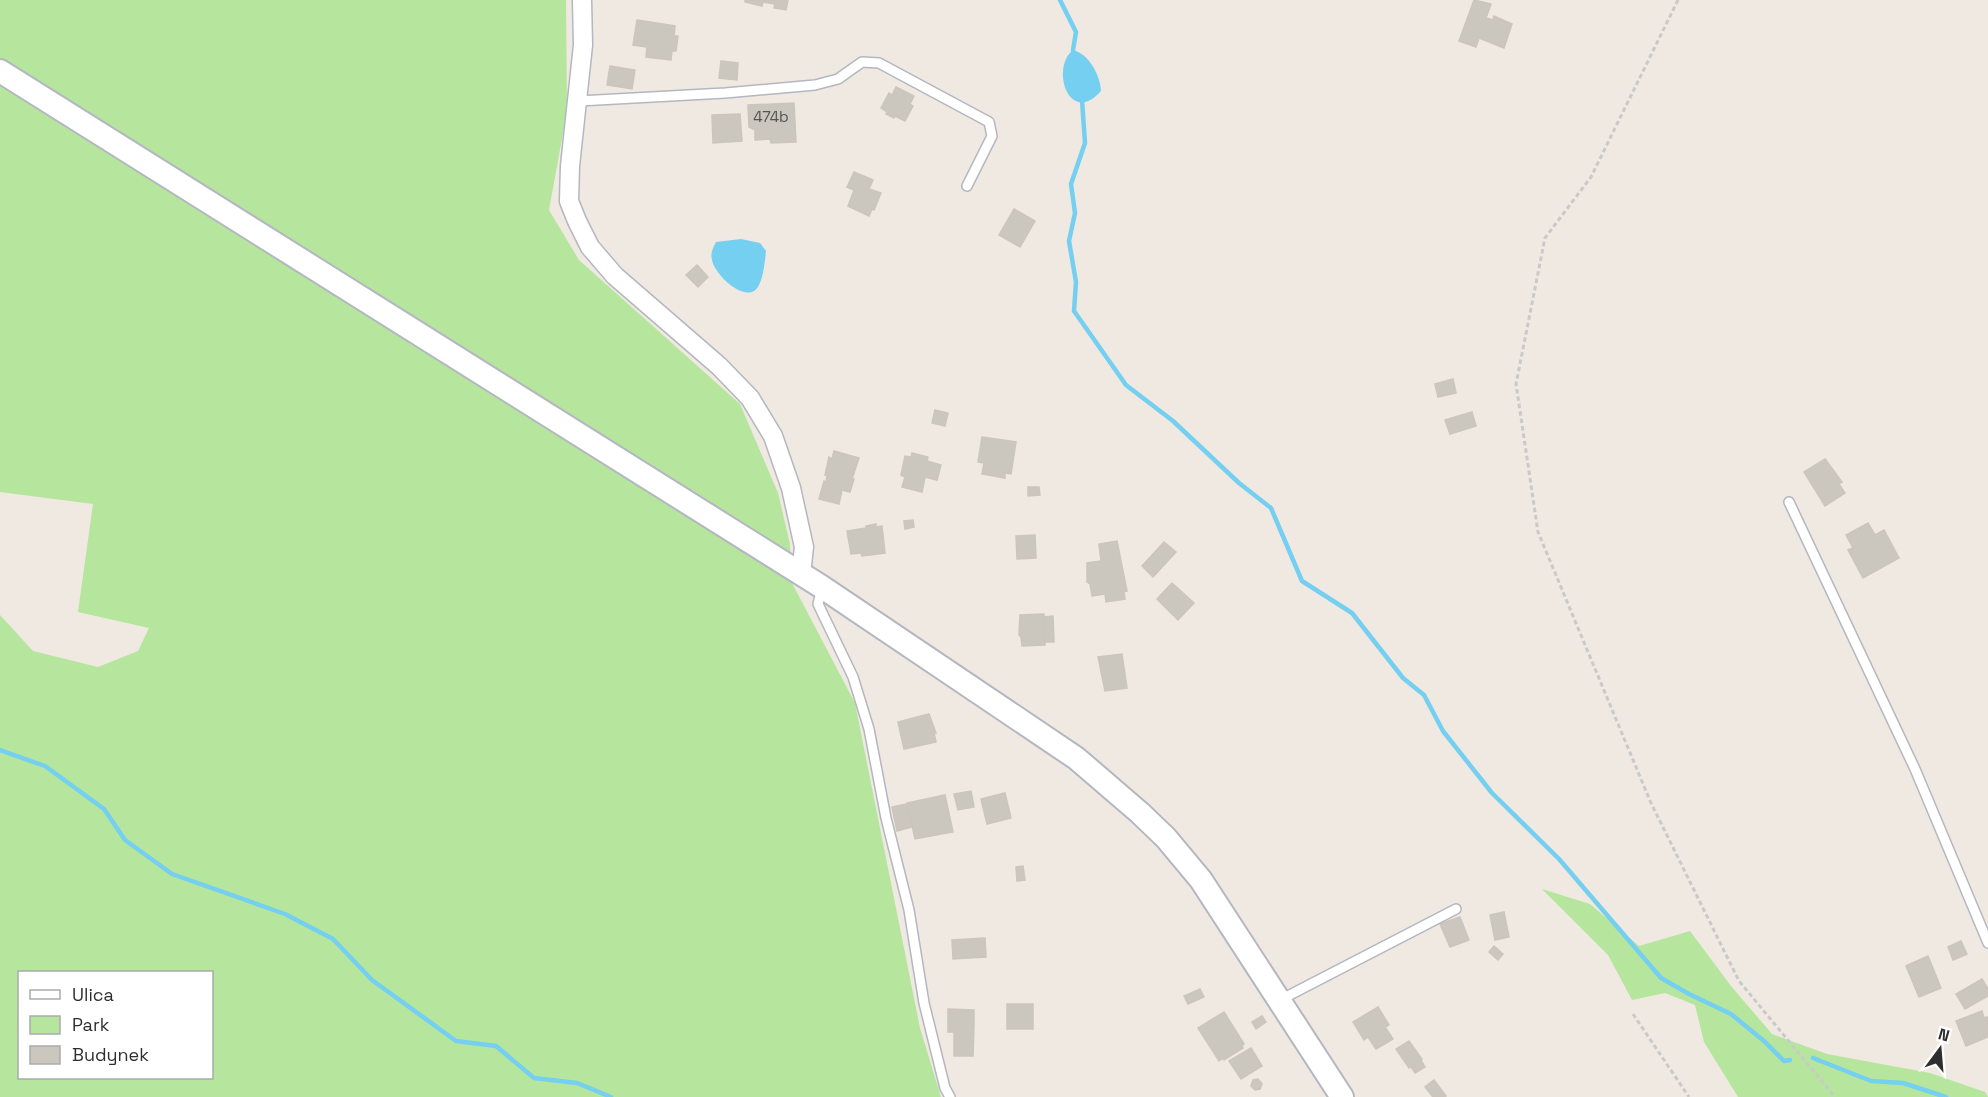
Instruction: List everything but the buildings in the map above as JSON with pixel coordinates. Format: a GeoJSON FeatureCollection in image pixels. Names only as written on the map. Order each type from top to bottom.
{"type":"FeatureCollection","features":[{"type":"Feature","properties":{"kind":"street"},"geometry":{"type":"LineString","coordinates":[[582,0],[584,45],[570,166],[569,201],[590,246],[615,276],[719,366],[750,398],[773,436],[791,488],[804,547],[801,574]]}},
{"type":"Feature","properties":{"kind":"street"},"geometry":{"type":"LineString","coordinates":[[0,70],[822,587],[1076,758],[1166,838],[1201,880],[1342,1097]]}},
{"type":"Feature","properties":{"kind":"lane"},"geometry":{"type":"LineString","coordinates":[[579,101],[725,93],[815,85],[838,79],[862,62],[879,63],[989,122],[992,136],[967,186]]}},
{"type":"Feature","properties":{"kind":"lane"},"geometry":{"type":"LineString","coordinates":[[1789,502],[1915,769],[1988,943]]}},
{"type":"Feature","properties":{"kind":"lane"},"geometry":{"type":"LineString","coordinates":[[822,587],[818,604],[853,677],[869,729],[886,818],[909,910],[924,1003],[945,1088],[950,1097]]}},
{"type":"Feature","properties":{"kind":"lane"},"geometry":{"type":"LineString","coordinates":[[1280,1000],[1456,909]]}},
{"type":"Feature","properties":{"kind":"path"},"geometry":{"type":"LineString","coordinates":[[1678,0],[1592,177],[1545,238],[1516,384],[1538,532],[1650,803],[1739,981],[1835,1097]]}},
{"type":"Feature","properties":{"kind":"path"},"geometry":{"type":"LineString","coordinates":[[1633,1014],[1689,1097]]}},
{"type":"Feature","properties":{"kind":"green space"},"geometry":{"type":"Polygon","coordinates":[[[0,0],[566,0],[567,111],[549,210],[579,260],[740,404],[778,493],[790,544],[792,583],[855,703],[920,1028],[941,1097],[0,1097],[0,615],[33,651],[98,667],[138,651],[149,628],[78,612],[93,504],[0,492],[0,0]]]}},
{"type":"Feature","properties":{"kind":"green space"},"geometry":{"type":"Polygon","coordinates":[[[1542,889],[1590,904],[1639,946],[1690,931],[1731,986],[1772,1034],[1827,1054],[1930,1073],[1985,1092],[1988,1097],[1738,1097],[1704,1042],[1695,1005],[1665,993],[1632,1000],[1608,955],[1542,889]]]}},
{"type":"Feature","properties":{"kind":"water"},"geometry":{"type":"Polygon","coordinates":[[[1073,50],[1089,61],[1098,78],[1101,91],[1090,100],[1080,102],[1072,99],[1066,91],[1063,69],[1066,58],[1073,50]]]}},
{"type":"Feature","properties":{"kind":"water"},"geometry":{"type":"Polygon","coordinates":[[[741,239],[760,243],[766,251],[760,284],[754,291],[742,291],[728,283],[717,271],[711,257],[716,242],[741,239]]]}},
{"type":"Feature","properties":{"kind":"waterway"},"geometry":{"type":"LineString","coordinates":[[1060,0],[1076,32],[1074,56]]}},
{"type":"Feature","properties":{"kind":"waterway"},"geometry":{"type":"LineString","coordinates":[[1082,100],[1085,143],[1071,184],[1075,213],[1069,241],[1076,282],[1074,311],[1126,385],[1173,421],[1239,483],[1271,508],[1302,581],[1352,613],[1403,678],[1424,695],[1443,731],[1492,793],[1559,859],[1661,978],[1731,1014],[1784,1061],[1790,1060]]}},
{"type":"Feature","properties":{"kind":"waterway"},"geometry":{"type":"LineString","coordinates":[[0,750],[45,766],[104,809],[125,840],[172,874],[285,914],[333,939],[372,980],[456,1041],[496,1046],[534,1078],[577,1083],[611,1097]]}},
{"type":"Feature","properties":{"kind":"waterway"},"geometry":{"type":"LineString","coordinates":[[1813,1058],[1871,1081],[1903,1083],[1946,1097]]}}]}
